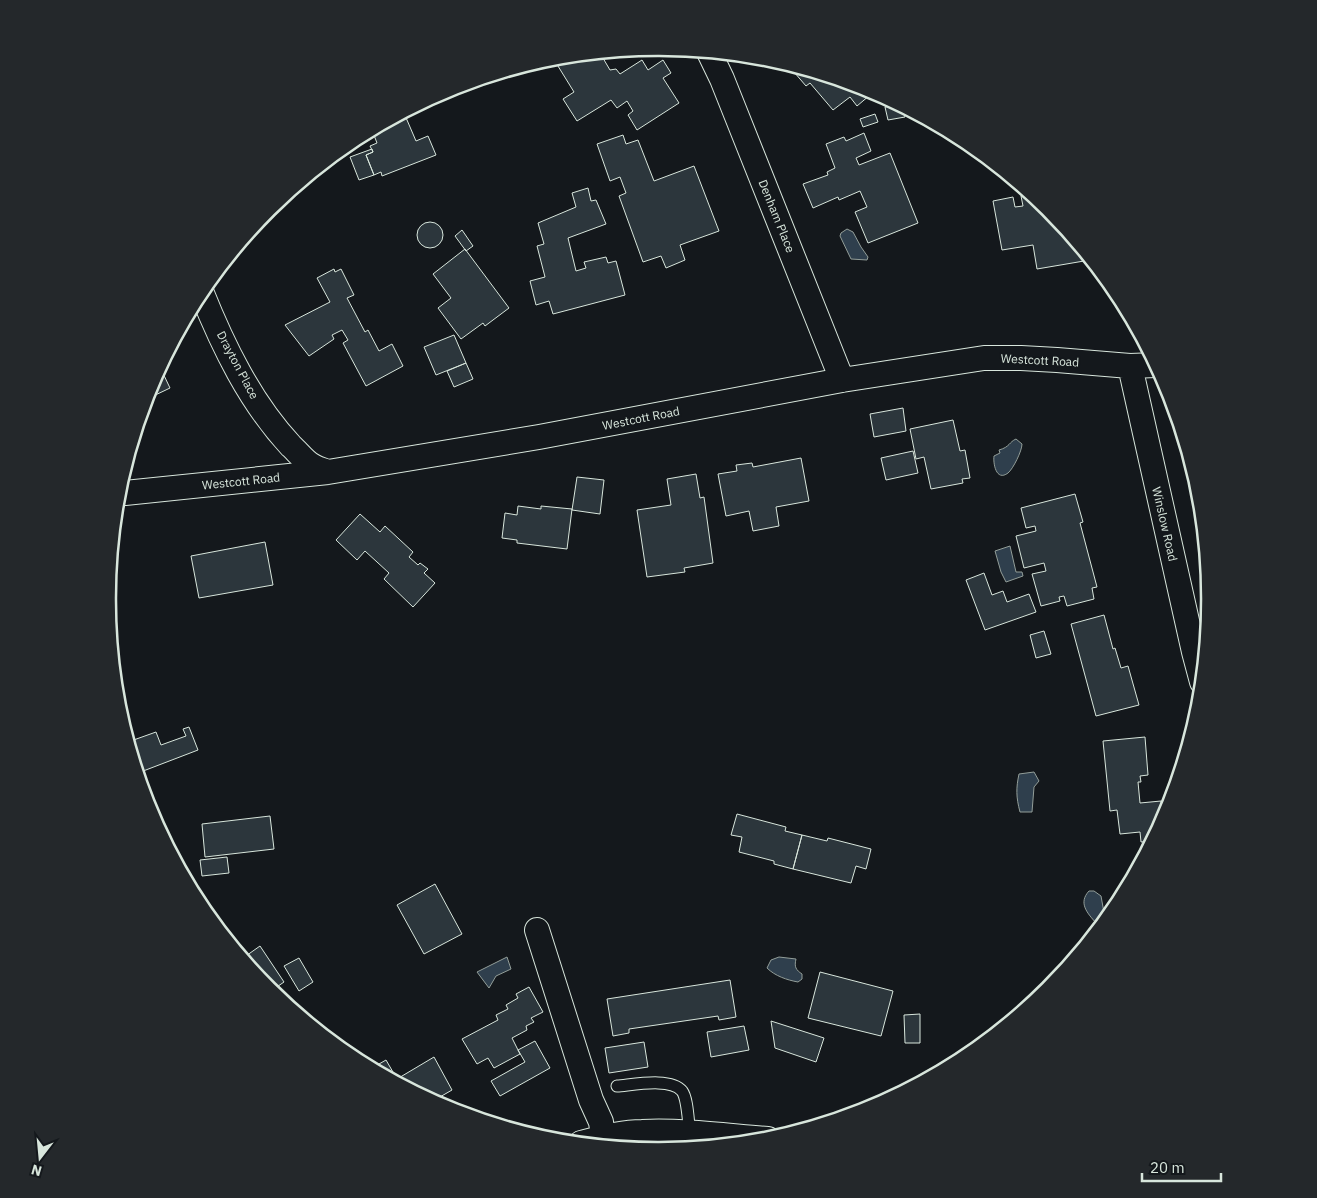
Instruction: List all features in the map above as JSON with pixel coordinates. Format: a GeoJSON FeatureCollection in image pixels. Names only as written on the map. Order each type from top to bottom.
{"type":"FeatureCollection","features":[{"type":"Feature","properties":{"kind":"street","name":"Denham Place"},"geometry":{"type":"LineString","coordinates":[[712,59],[842,380]]}},
{"type":"Feature","properties":{"kind":"street","name":"Drayton Place"},"geometry":{"type":"LineString","coordinates":[[205,300],[249,392],[278,432],[296,451],[312,466],[328,472]]}},
{"type":"Feature","properties":{"kind":"street","name":"Westcott Road"},"geometry":{"type":"LineString","coordinates":[[126,493],[328,472],[539,438],[842,380],[984,358],[1020,358],[1130,366],[1148,365]]}},
{"type":"Feature","properties":{"kind":"street","name":"Winslow Road"},"geometry":{"type":"LineString","coordinates":[[1130,366],[1199,642]]}},
{"type":"Feature","properties":{"kind":"street"},"geometry":{"type":"LineString","coordinates":[[537,930],[591,1100],[601,1122],[593,1138]]}},
{"type":"Feature","properties":{"kind":"street"},"geometry":{"type":"LineString","coordinates":[[601,1139],[641,1132],[731,1137]]}},
{"type":"Feature","properties":{"kind":"lane"},"geometry":{"type":"LineString","coordinates":[[617,1086],[662,1082],[675,1085],[682,1091],[686,1100],[690,1134]]}},
{"type":"Feature","properties":{"kind":"water"},"geometry":{"type":"Polygon","coordinates":[[[847,229],[853,232],[868,257],[867,260],[851,259],[840,236],[847,229]]]}},
{"type":"Feature","properties":{"kind":"water"},"geometry":{"type":"Polygon","coordinates":[[[1016,439],[1022,444],[1019,455],[1010,471],[1001,475],[996,471],[994,456],[1000,453],[999,450],[1016,439]]]}},
{"type":"Feature","properties":{"kind":"water"},"geometry":{"type":"Polygon","coordinates":[[[1010,546],[1016,572],[1022,572],[1023,576],[1006,582],[995,551],[1010,546]]]}},
{"type":"Feature","properties":{"kind":"water"},"geometry":{"type":"Polygon","coordinates":[[[1034,772],[1039,781],[1034,787],[1032,812],[1020,812],[1017,793],[1019,774],[1034,772]]]}},
{"type":"Feature","properties":{"kind":"water"},"geometry":{"type":"Polygon","coordinates":[[[1089,891],[1094,891],[1101,896],[1103,910],[1095,921],[1085,908],[1084,900],[1089,891]]]}},
{"type":"Feature","properties":{"kind":"water"},"geometry":{"type":"Polygon","coordinates":[[[507,957],[511,969],[496,976],[489,988],[477,972],[507,957]]]}},
{"type":"Feature","properties":{"kind":"water"},"geometry":{"type":"Polygon","coordinates":[[[779,957],[796,959],[795,966],[802,974],[802,979],[798,982],[785,979],[767,968],[771,960],[779,957]]]}},
{"type":"Feature","properties":{"kind":"building"},"geometry":{"type":"Polygon","coordinates":[[[604,59],[610,70],[616,69],[620,74],[642,60],[648,70],[663,60],[671,73],[663,78],[679,103],[637,130],[628,115],[633,111],[627,101],[617,108],[611,100],[577,121],[563,99],[574,92],[558,66],[604,59]]]}},
{"type":"Feature","properties":{"kind":"building"},"geometry":{"type":"Polygon","coordinates":[[[796,74],[833,85],[866,98],[857,106],[850,97],[833,110],[810,83],[806,86],[796,74]]]}},
{"type":"Feature","properties":{"kind":"building"},"geometry":{"type":"Polygon","coordinates":[[[885,107],[899,112],[905,117],[888,120],[885,107]]]}},
{"type":"Feature","properties":{"kind":"building"},"geometry":{"type":"Polygon","coordinates":[[[875,114],[878,122],[863,127],[860,119],[875,114]]]}},
{"type":"Feature","properties":{"kind":"building"},"geometry":{"type":"Polygon","coordinates":[[[406,118],[416,141],[428,136],[436,155],[382,176],[381,172],[374,175],[366,155],[373,152],[370,146],[377,143],[375,137],[406,118]]]}},
{"type":"Feature","properties":{"kind":"building"},"geometry":{"type":"Polygon","coordinates":[[[864,133],[871,151],[856,158],[859,165],[890,153],[918,223],[868,243],[855,212],[867,207],[860,191],[839,200],[838,197],[813,208],[803,184],[828,175],[827,172],[835,168],[826,144],[844,137],[846,141],[864,133]]]}},
{"type":"Feature","properties":{"kind":"building"},"geometry":{"type":"Polygon","coordinates":[[[623,135],[626,144],[638,140],[654,181],[694,166],[719,231],[680,245],[685,260],[666,268],[661,256],[643,262],[619,196],[626,193],[620,177],[610,181],[597,144],[623,135]]]}},
{"type":"Feature","properties":{"kind":"building"},"geometry":{"type":"Polygon","coordinates":[[[372,149],[373,152],[366,155],[374,175],[359,180],[350,157],[372,149]]]}},
{"type":"Feature","properties":{"kind":"building"},"geometry":{"type":"Polygon","coordinates":[[[588,188],[591,201],[596,200],[606,224],[568,238],[576,271],[586,268],[584,262],[606,257],[608,263],[616,261],[625,295],[553,314],[549,301],[536,305],[530,281],[545,277],[537,246],[544,244],[538,223],[576,207],[572,193],[588,188]]]}},
{"type":"Feature","properties":{"kind":"building"},"geometry":{"type":"Polygon","coordinates":[[[1021,196],[1067,241],[1083,261],[1037,269],[1033,245],[1002,250],[993,201],[1013,197],[1015,207],[1023,206],[1021,196]]]}},
{"type":"Feature","properties":{"kind":"building"},"geometry":{"type":"Polygon","coordinates":[[[430,222],[439,226],[443,235],[439,244],[430,248],[421,244],[417,235],[421,226],[430,222]]]}},
{"type":"Feature","properties":{"kind":"building"},"geometry":{"type":"Polygon","coordinates":[[[462,230],[473,246],[466,251],[455,236],[462,230]]]}},
{"type":"Feature","properties":{"kind":"building"},"geometry":{"type":"Polygon","coordinates":[[[465,249],[509,308],[485,326],[483,323],[461,339],[438,308],[451,298],[433,274],[465,249]]]}},
{"type":"Feature","properties":{"kind":"building"},"geometry":{"type":"Polygon","coordinates":[[[334,269],[335,272],[341,269],[354,295],[347,298],[365,332],[368,330],[379,351],[392,344],[403,366],[366,386],[343,343],[348,340],[342,330],[332,335],[334,339],[309,356],[285,325],[330,302],[317,278],[334,269]]]}},
{"type":"Feature","properties":{"kind":"building"},"geometry":{"type":"Polygon","coordinates":[[[454,335],[466,363],[436,375],[424,347],[454,335]]]}},
{"type":"Feature","properties":{"kind":"building"},"geometry":{"type":"Polygon","coordinates":[[[466,363],[473,379],[454,387],[447,371],[466,363]]]}},
{"type":"Feature","properties":{"kind":"building"},"geometry":{"type":"Polygon","coordinates":[[[164,376],[170,388],[156,395],[164,376]]]}},
{"type":"Feature","properties":{"kind":"building"},"geometry":{"type":"Polygon","coordinates":[[[903,408],[906,431],[874,437],[870,414],[903,408]]]}},
{"type":"Feature","properties":{"kind":"building"},"geometry":{"type":"Polygon","coordinates":[[[953,420],[960,451],[965,450],[970,478],[962,479],[963,483],[931,489],[924,457],[916,459],[910,429],[953,420]]]}},
{"type":"Feature","properties":{"kind":"building"},"geometry":{"type":"Polygon","coordinates":[[[913,451],[918,473],[886,480],[881,458],[913,451]]]}},
{"type":"Feature","properties":{"kind":"building"},"geometry":{"type":"Polygon","coordinates":[[[801,458],[809,501],[776,507],[779,526],[753,531],[749,511],[726,516],[718,474],[737,471],[736,465],[752,463],[753,467],[801,458]]]}},
{"type":"Feature","properties":{"kind":"building"},"geometry":{"type":"Polygon","coordinates":[[[696,474],[700,498],[704,497],[713,563],[684,568],[685,572],[647,577],[637,510],[671,505],[667,479],[696,474]]]}},
{"type":"Feature","properties":{"kind":"building"},"geometry":{"type":"Polygon","coordinates":[[[577,477],[604,480],[600,514],[572,510],[577,477]]]}},
{"type":"Feature","properties":{"kind":"building"},"geometry":{"type":"Polygon","coordinates":[[[1075,494],[1083,522],[1080,523],[1097,587],[1092,588],[1094,599],[1067,606],[1064,596],[1059,597],[1060,601],[1041,606],[1032,574],[1046,571],[1044,563],[1024,568],[1016,536],[1036,531],[1035,526],[1026,528],[1021,508],[1075,494]]]}},
{"type":"Feature","properties":{"kind":"building"},"geometry":{"type":"Polygon","coordinates":[[[518,506],[541,509],[541,506],[572,509],[567,549],[517,543],[517,540],[502,538],[505,513],[517,515],[518,506]]]}},
{"type":"Feature","properties":{"kind":"building"},"geometry":{"type":"Polygon","coordinates":[[[360,514],[380,532],[385,526],[413,552],[409,557],[418,565],[420,563],[428,569],[424,573],[435,583],[413,607],[384,579],[389,573],[365,551],[357,560],[336,540],[360,514]]]}},
{"type":"Feature","properties":{"kind":"building"},"geometry":{"type":"Polygon","coordinates":[[[265,542],[273,585],[199,598],[191,556],[265,542]]]}},
{"type":"Feature","properties":{"kind":"building"},"geometry":{"type":"Polygon","coordinates":[[[984,573],[992,595],[1003,591],[1007,602],[1029,594],[1036,612],[985,630],[966,580],[984,573]]]}},
{"type":"Feature","properties":{"kind":"building"},"geometry":{"type":"Polygon","coordinates":[[[1104,615],[1113,649],[1115,648],[1121,668],[1128,666],[1139,705],[1096,716],[1071,624],[1104,615]]]}},
{"type":"Feature","properties":{"kind":"building"},"geometry":{"type":"Polygon","coordinates":[[[1044,631],[1051,654],[1036,658],[1030,635],[1044,631]]]}},
{"type":"Feature","properties":{"kind":"building"},"geometry":{"type":"Polygon","coordinates":[[[189,727],[198,750],[144,771],[134,740],[156,732],[161,745],[186,736],[183,729],[189,727]]]}},
{"type":"Feature","properties":{"kind":"building"},"geometry":{"type":"Polygon","coordinates":[[[1145,737],[1148,775],[1140,776],[1141,782],[1138,782],[1140,803],[1161,801],[1161,803],[1144,842],[1141,842],[1140,832],[1120,834],[1117,810],[1110,811],[1103,741],[1145,737]]]}},
{"type":"Feature","properties":{"kind":"building"},"geometry":{"type":"Polygon","coordinates":[[[737,814],[786,827],[785,831],[802,835],[793,869],[774,864],[774,861],[739,852],[742,837],[731,835],[737,814]]]}},
{"type":"Feature","properties":{"kind":"building"},"geometry":{"type":"Polygon","coordinates":[[[270,816],[274,849],[205,857],[202,824],[270,816]]]}},
{"type":"Feature","properties":{"kind":"building"},"geometry":{"type":"Polygon","coordinates":[[[802,835],[827,841],[828,838],[871,849],[866,869],[856,866],[851,883],[793,869],[802,835]]]}},
{"type":"Feature","properties":{"kind":"building"},"geometry":{"type":"Polygon","coordinates":[[[227,857],[229,873],[202,876],[200,860],[227,857]]]}},
{"type":"Feature","properties":{"kind":"building"},"geometry":{"type":"Polygon","coordinates":[[[435,884],[462,934],[424,954],[397,905],[435,884]]]}},
{"type":"Feature","properties":{"kind":"building"},"geometry":{"type":"Polygon","coordinates":[[[260,946],[284,982],[278,986],[248,954],[260,946]]]}},
{"type":"Feature","properties":{"kind":"building"},"geometry":{"type":"Polygon","coordinates":[[[299,958],[313,982],[299,991],[284,966],[299,958]]]}},
{"type":"Feature","properties":{"kind":"building"},"geometry":{"type":"Polygon","coordinates":[[[820,972],[893,991],[881,1036],[808,1018],[820,972]]]}},
{"type":"Feature","properties":{"kind":"building"},"geometry":{"type":"Polygon","coordinates":[[[730,980],[736,1017],[719,1020],[718,1016],[629,1029],[629,1033],[613,1036],[607,999],[730,980]]]}},
{"type":"Feature","properties":{"kind":"building"},"geometry":{"type":"Polygon","coordinates":[[[529,987],[543,1012],[531,1018],[534,1022],[526,1026],[527,1030],[512,1038],[520,1054],[494,1068],[488,1058],[477,1064],[462,1039],[498,1020],[496,1015],[508,1009],[506,1005],[518,998],[516,994],[529,987]]]}},
{"type":"Feature","properties":{"kind":"building"},"geometry":{"type":"Polygon","coordinates":[[[920,1014],[920,1043],[905,1043],[904,1015],[920,1014]]]}},
{"type":"Feature","properties":{"kind":"building"},"geometry":{"type":"Polygon","coordinates":[[[771,1021],[824,1038],[816,1062],[775,1048],[771,1021]]]}},
{"type":"Feature","properties":{"kind":"building"},"geometry":{"type":"Polygon","coordinates":[[[744,1026],[749,1050],[711,1057],[707,1032],[744,1026]]]}},
{"type":"Feature","properties":{"kind":"building"},"geometry":{"type":"Polygon","coordinates":[[[535,1041],[550,1068],[500,1096],[491,1081],[525,1062],[518,1050],[535,1041]]]}},
{"type":"Feature","properties":{"kind":"building"},"geometry":{"type":"Polygon","coordinates":[[[644,1042],[648,1067],[609,1073],[605,1048],[644,1042]]]}},
{"type":"Feature","properties":{"kind":"building"},"geometry":{"type":"Polygon","coordinates":[[[434,1057],[452,1090],[442,1096],[401,1077],[434,1057]]]}},
{"type":"Feature","properties":{"kind":"building"},"geometry":{"type":"Polygon","coordinates":[[[386,1060],[393,1072],[379,1064],[386,1060]]]}}]}
